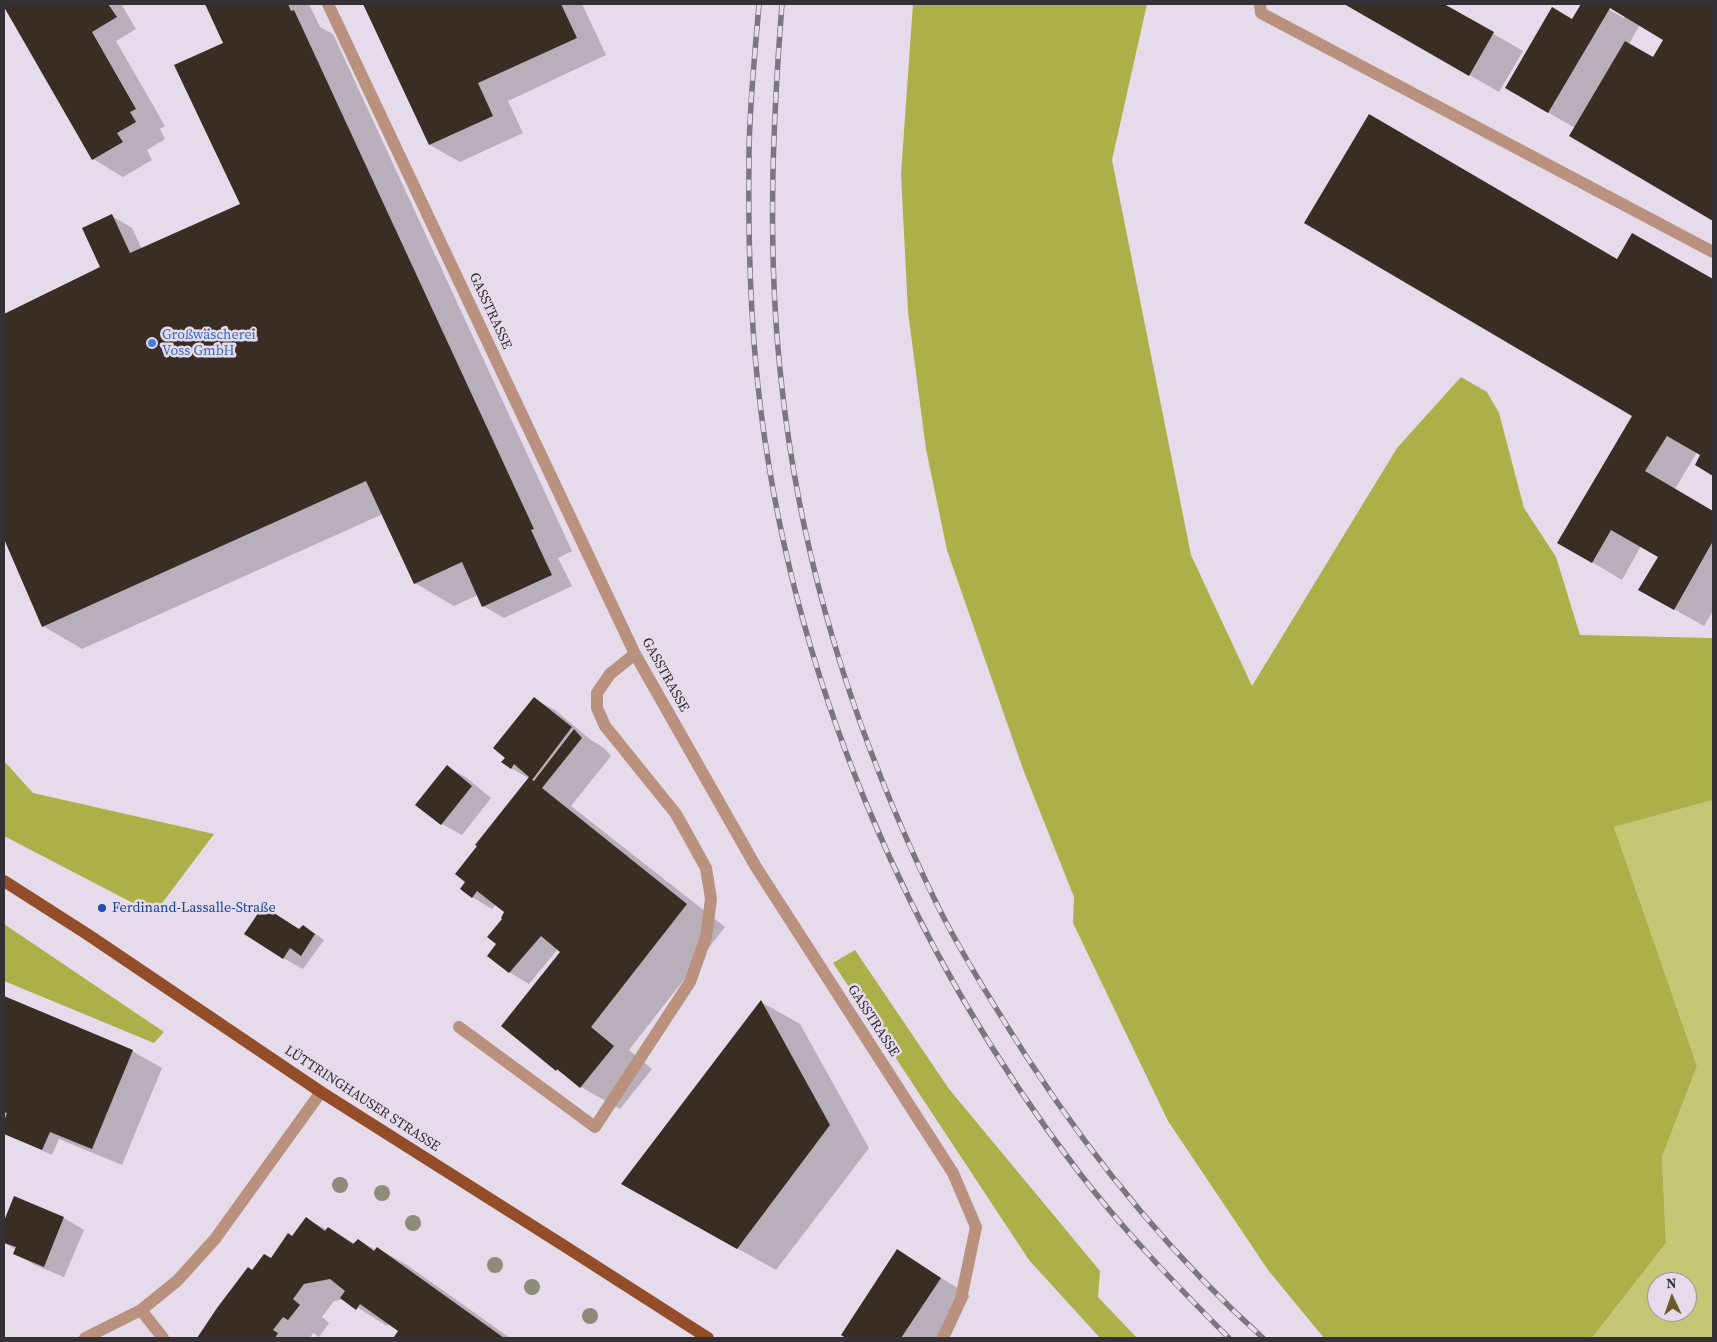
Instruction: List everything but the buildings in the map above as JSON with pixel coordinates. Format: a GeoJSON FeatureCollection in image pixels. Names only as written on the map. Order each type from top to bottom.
{"type":"FeatureCollection","features":[{"type":"Feature","properties":{"kind":"main road","name":"LÜTTRINGHAUSER STRASSE"},"geometry":{"type":"LineString","coordinates":[[4,881],[87,934],[321,1092],[708,1338]]}},
{"type":"Feature","properties":{"kind":"street","name":"GASSTRASSE"},"geometry":{"type":"LineString","coordinates":[[328,4],[635,654],[756,867],[953,1173],[976,1227],[961,1299],[943,1338]]}},
{"type":"Feature","properties":{"kind":"street"},"geometry":{"type":"LineString","coordinates":[[1260,4],[1261,13],[1713,252]]}},
{"type":"Feature","properties":{"kind":"street"},"geometry":{"type":"LineString","coordinates":[[459,1027],[595,1127],[690,982],[706,937],[711,899],[706,868],[676,814],[605,726],[597,708],[597,693],[610,674],[635,654]]}},
{"type":"Feature","properties":{"kind":"street"},"geometry":{"type":"LineString","coordinates":[[85,1338],[141,1310],[177,1281],[215,1239],[321,1092]]}},
{"type":"Feature","properties":{"kind":"street"},"geometry":{"type":"LineString","coordinates":[[141,1310],[163,1338]]}},
{"type":"Feature","properties":{"kind":"green space"},"geometry":{"type":"Polygon","coordinates":[[[1713,800],[1713,1338],[1592,1338],[1666,1243],[1662,1157],[1697,1066],[1614,827],[1713,800]]]}},
{"type":"Feature","properties":{"kind":"shaded area"},"geometry":{"type":"Polygon","coordinates":[[[913,4],[1147,4],[1112,160],[1191,555],[1252,686],[1397,448],[1461,377],[1487,392],[1499,413],[1524,508],[1556,557],[1580,635],[1713,638],[1713,800],[1614,827],[1697,1066],[1662,1157],[1666,1243],[1592,1338],[1324,1338],[1268,1270],[1168,1121],[1073,923],[1074,897],[1023,769],[947,550],[926,449],[908,312],[901,174],[913,4]]]}},
{"type":"Feature","properties":{"kind":"shaded area"},"geometry":{"type":"Polygon","coordinates":[[[4,761],[33,793],[214,834],[154,914],[4,836],[4,761]]]}},
{"type":"Feature","properties":{"kind":"shaded area"},"geometry":{"type":"Polygon","coordinates":[[[4,924],[164,1032],[154,1043],[4,981],[4,924]]]}},
{"type":"Feature","properties":{"kind":"shaded area"},"geometry":{"type":"Polygon","coordinates":[[[855,950],[949,1089],[1100,1271],[1098,1297],[1137,1338],[1100,1338],[1029,1260],[833,963],[855,950]]]}},
{"type":"Feature","properties":{"kind":"railway"},"geometry":{"type":"LineString","coordinates":[[759,4],[749,139],[749,244],[755,358],[774,492],[797,598],[828,701],[866,803],[911,901],[961,996],[1018,1088],[1081,1175],[1116,1218],[1171,1279],[1229,1338]]}},
{"type":"Feature","properties":{"kind":"railway"},"geometry":{"type":"LineString","coordinates":[[782,4],[773,196],[774,292],[782,388],[790,446],[812,560],[843,672],[862,727],[905,835],[940,911],[981,983],[1030,1062],[1055,1100],[1137,1208],[1198,1275],[1263,1338]]}},
{"type":"Feature","properties":{"kind":"place","name":"Großwäscherei Voss GmbH"},"geometry":{"type":"Point","coordinates":[152,343]}},
{"type":"Feature","properties":{"kind":"place","name":"Ferdinand-Lassalle-Straße"},"geometry":{"type":"Point","coordinates":[102,908]}}]}
